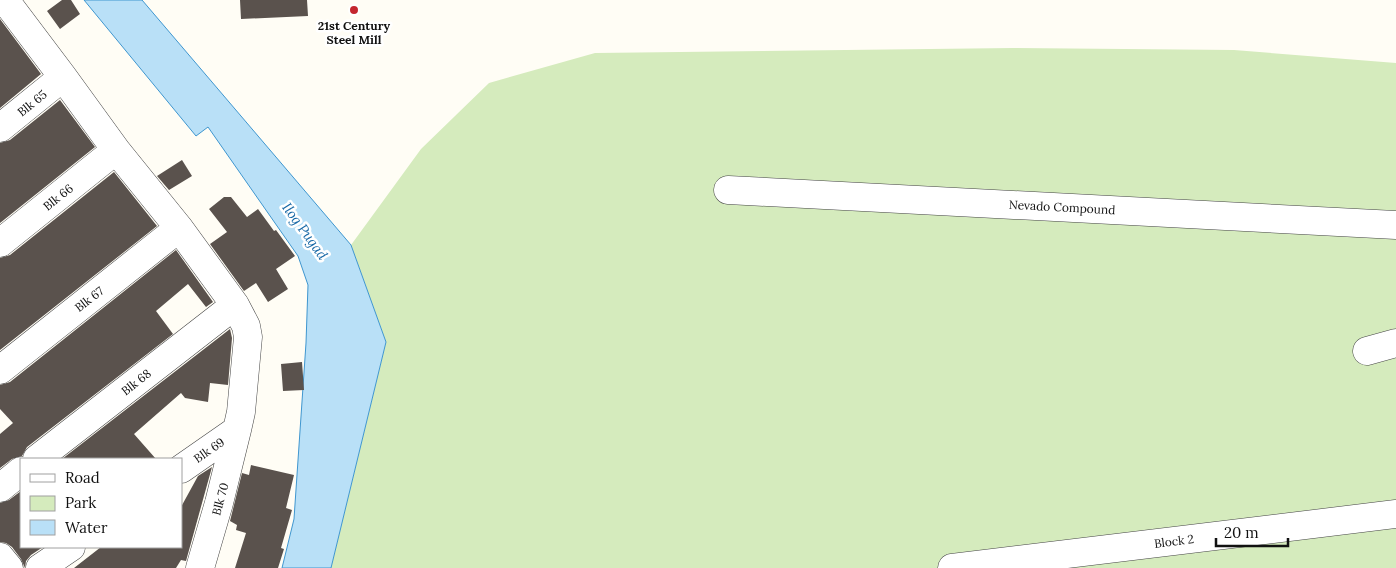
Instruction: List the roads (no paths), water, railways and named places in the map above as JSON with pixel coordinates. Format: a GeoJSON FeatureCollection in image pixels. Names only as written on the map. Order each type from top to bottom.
{"type":"FeatureCollection","features":[{"type":"Feature","properties":{"kind":"street","name":"Blk 70"},"geometry":{"type":"LineString","coordinates":[[4,5],[63,77],[116,150],[179,228],[234,305],[246,326],[248,337],[241,412],[219,503],[200,568]]}},
{"type":"Feature","properties":{"kind":"street","name":"Blk 65"},"geometry":{"type":"LineString","coordinates":[[0,128],[63,77]]}},
{"type":"Feature","properties":{"kind":"street","name":"Blk 66"},"geometry":{"type":"LineString","coordinates":[[0,243],[116,150]]}},
{"type":"Feature","properties":{"kind":"street","name":"Nevado Compound"},"geometry":{"type":"LineString","coordinates":[[728,190],[1396,224]]}},
{"type":"Feature","properties":{"kind":"street","name":"Blk 67"},"geometry":{"type":"LineString","coordinates":[[0,370],[179,228]]}},
{"type":"Feature","properties":{"kind":"street","name":"Blk 68"},"geometry":{"type":"LineString","coordinates":[[38,458],[234,305]]}},
{"type":"Feature","properties":{"kind":"street"},"geometry":{"type":"LineString","coordinates":[[1367,351],[1396,344]]}},
{"type":"Feature","properties":{"kind":"street","name":"Blk 69"},"geometry":{"type":"LineString","coordinates":[[182,469],[237,430]]}},
{"type":"Feature","properties":{"kind":"street"},"geometry":{"type":"LineString","coordinates":[[0,488],[20,472]]}},
{"type":"Feature","properties":{"kind":"street","name":"Block 2"},"geometry":{"type":"LineString","coordinates":[[952,568],[1396,514]]}},
{"type":"Feature","properties":{"kind":"street"},"geometry":{"type":"LineString","coordinates":[[40,568],[70,548]]}},
{"type":"Feature","properties":{"kind":"street"},"geometry":{"type":"LineString","coordinates":[[0,558],[9,568]]}},
{"type":"Feature","properties":{"kind":"water","name":"Ilog Pugad"},"geometry":{"type":"Polygon","coordinates":[[[84,0],[142,0],[351,245],[386,342],[331,568],[282,568],[294,519],[306,343],[308,285],[298,256],[208,127],[196,136],[84,0]]]}},
{"type":"Feature","properties":{"kind":"place","name":"21st Century Steel Mill"},"geometry":{"type":"Point","coordinates":[354,10]}}]}
